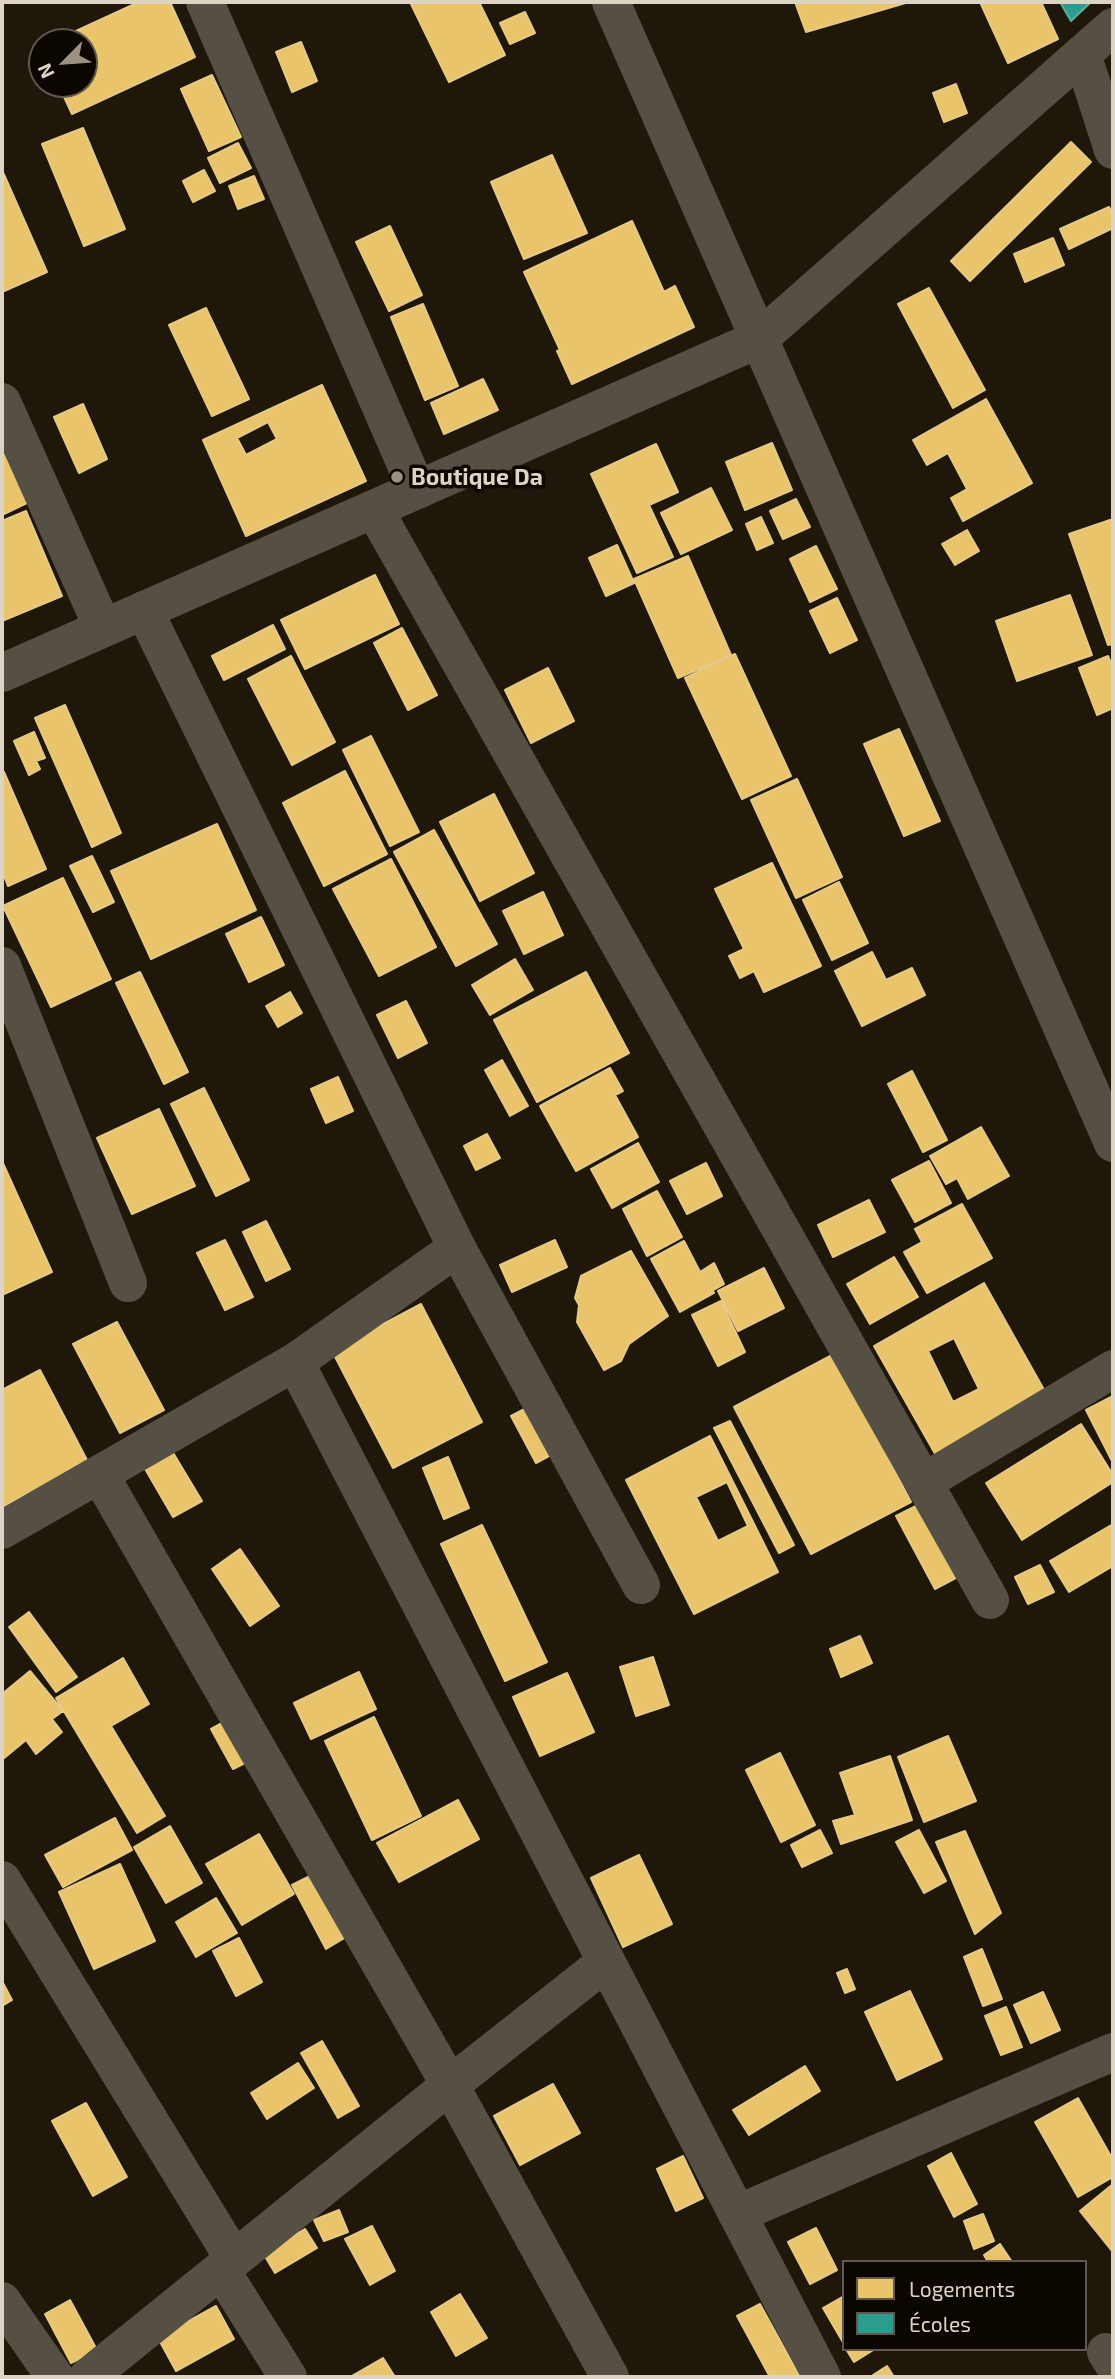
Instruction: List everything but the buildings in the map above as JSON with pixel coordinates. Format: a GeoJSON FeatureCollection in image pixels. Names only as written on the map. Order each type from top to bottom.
{"type":"FeatureCollection","features":[{"type":"Feature","properties":{"kind":"street"},"geometry":{"type":"LineString","coordinates":[[205,2],[417,490]]}},
{"type":"Feature","properties":{"kind":"street"},"geometry":{"type":"LineString","coordinates":[[611,2],[1113,1143]]}},
{"type":"Feature","properties":{"kind":"street"},"geometry":{"type":"LineString","coordinates":[[2,673],[759,339],[1113,27]]}},
{"type":"Feature","properties":{"kind":"street"},"geometry":{"type":"LineString","coordinates":[[1082,54],[1113,150]]}},
{"type":"Feature","properties":{"kind":"street"},"geometry":{"type":"LineString","coordinates":[[2,402],[103,628]]}},
{"type":"Feature","properties":{"kind":"street"},"geometry":{"type":"LineString","coordinates":[[374,509],[990,1600]]}},
{"type":"Feature","properties":{"kind":"street"},"geometry":{"type":"LineString","coordinates":[[144,610],[457,1248],[641,1585]]}},
{"type":"Feature","properties":{"kind":"street"},"geometry":{"type":"LineString","coordinates":[[2,966],[128,1283]]}},
{"type":"Feature","properties":{"kind":"street"},"geometry":{"type":"LineString","coordinates":[[2,1530],[295,1362],[457,1248]]}},
{"type":"Feature","properties":{"kind":"street"},"geometry":{"type":"LineString","coordinates":[[295,1362],[822,2377]]}},
{"type":"Feature","properties":{"kind":"street"},"geometry":{"type":"LineString","coordinates":[[924,1482],[1113,1369]]}},
{"type":"Feature","properties":{"kind":"street"},"geometry":{"type":"LineString","coordinates":[[100,1475],[450,2085],[610,2377]]}},
{"type":"Feature","properties":{"kind":"street"},"geometry":{"type":"LineString","coordinates":[[2,1880],[228,2265],[288,2377]]}},
{"type":"Feature","properties":{"kind":"street"},"geometry":{"type":"LineString","coordinates":[[88,2377],[606,1962]]}},
{"type":"Feature","properties":{"kind":"street"},"geometry":{"type":"LineString","coordinates":[[737,2214],[1113,2052]]}},
{"type":"Feature","properties":{"kind":"street"},"geometry":{"type":"LineString","coordinates":[[2,2301],[45,2374]]}},
{"type":"Feature","properties":{"kind":"place","name":"Boutique Da"},"geometry":{"type":"Point","coordinates":[397,477]}}]}
